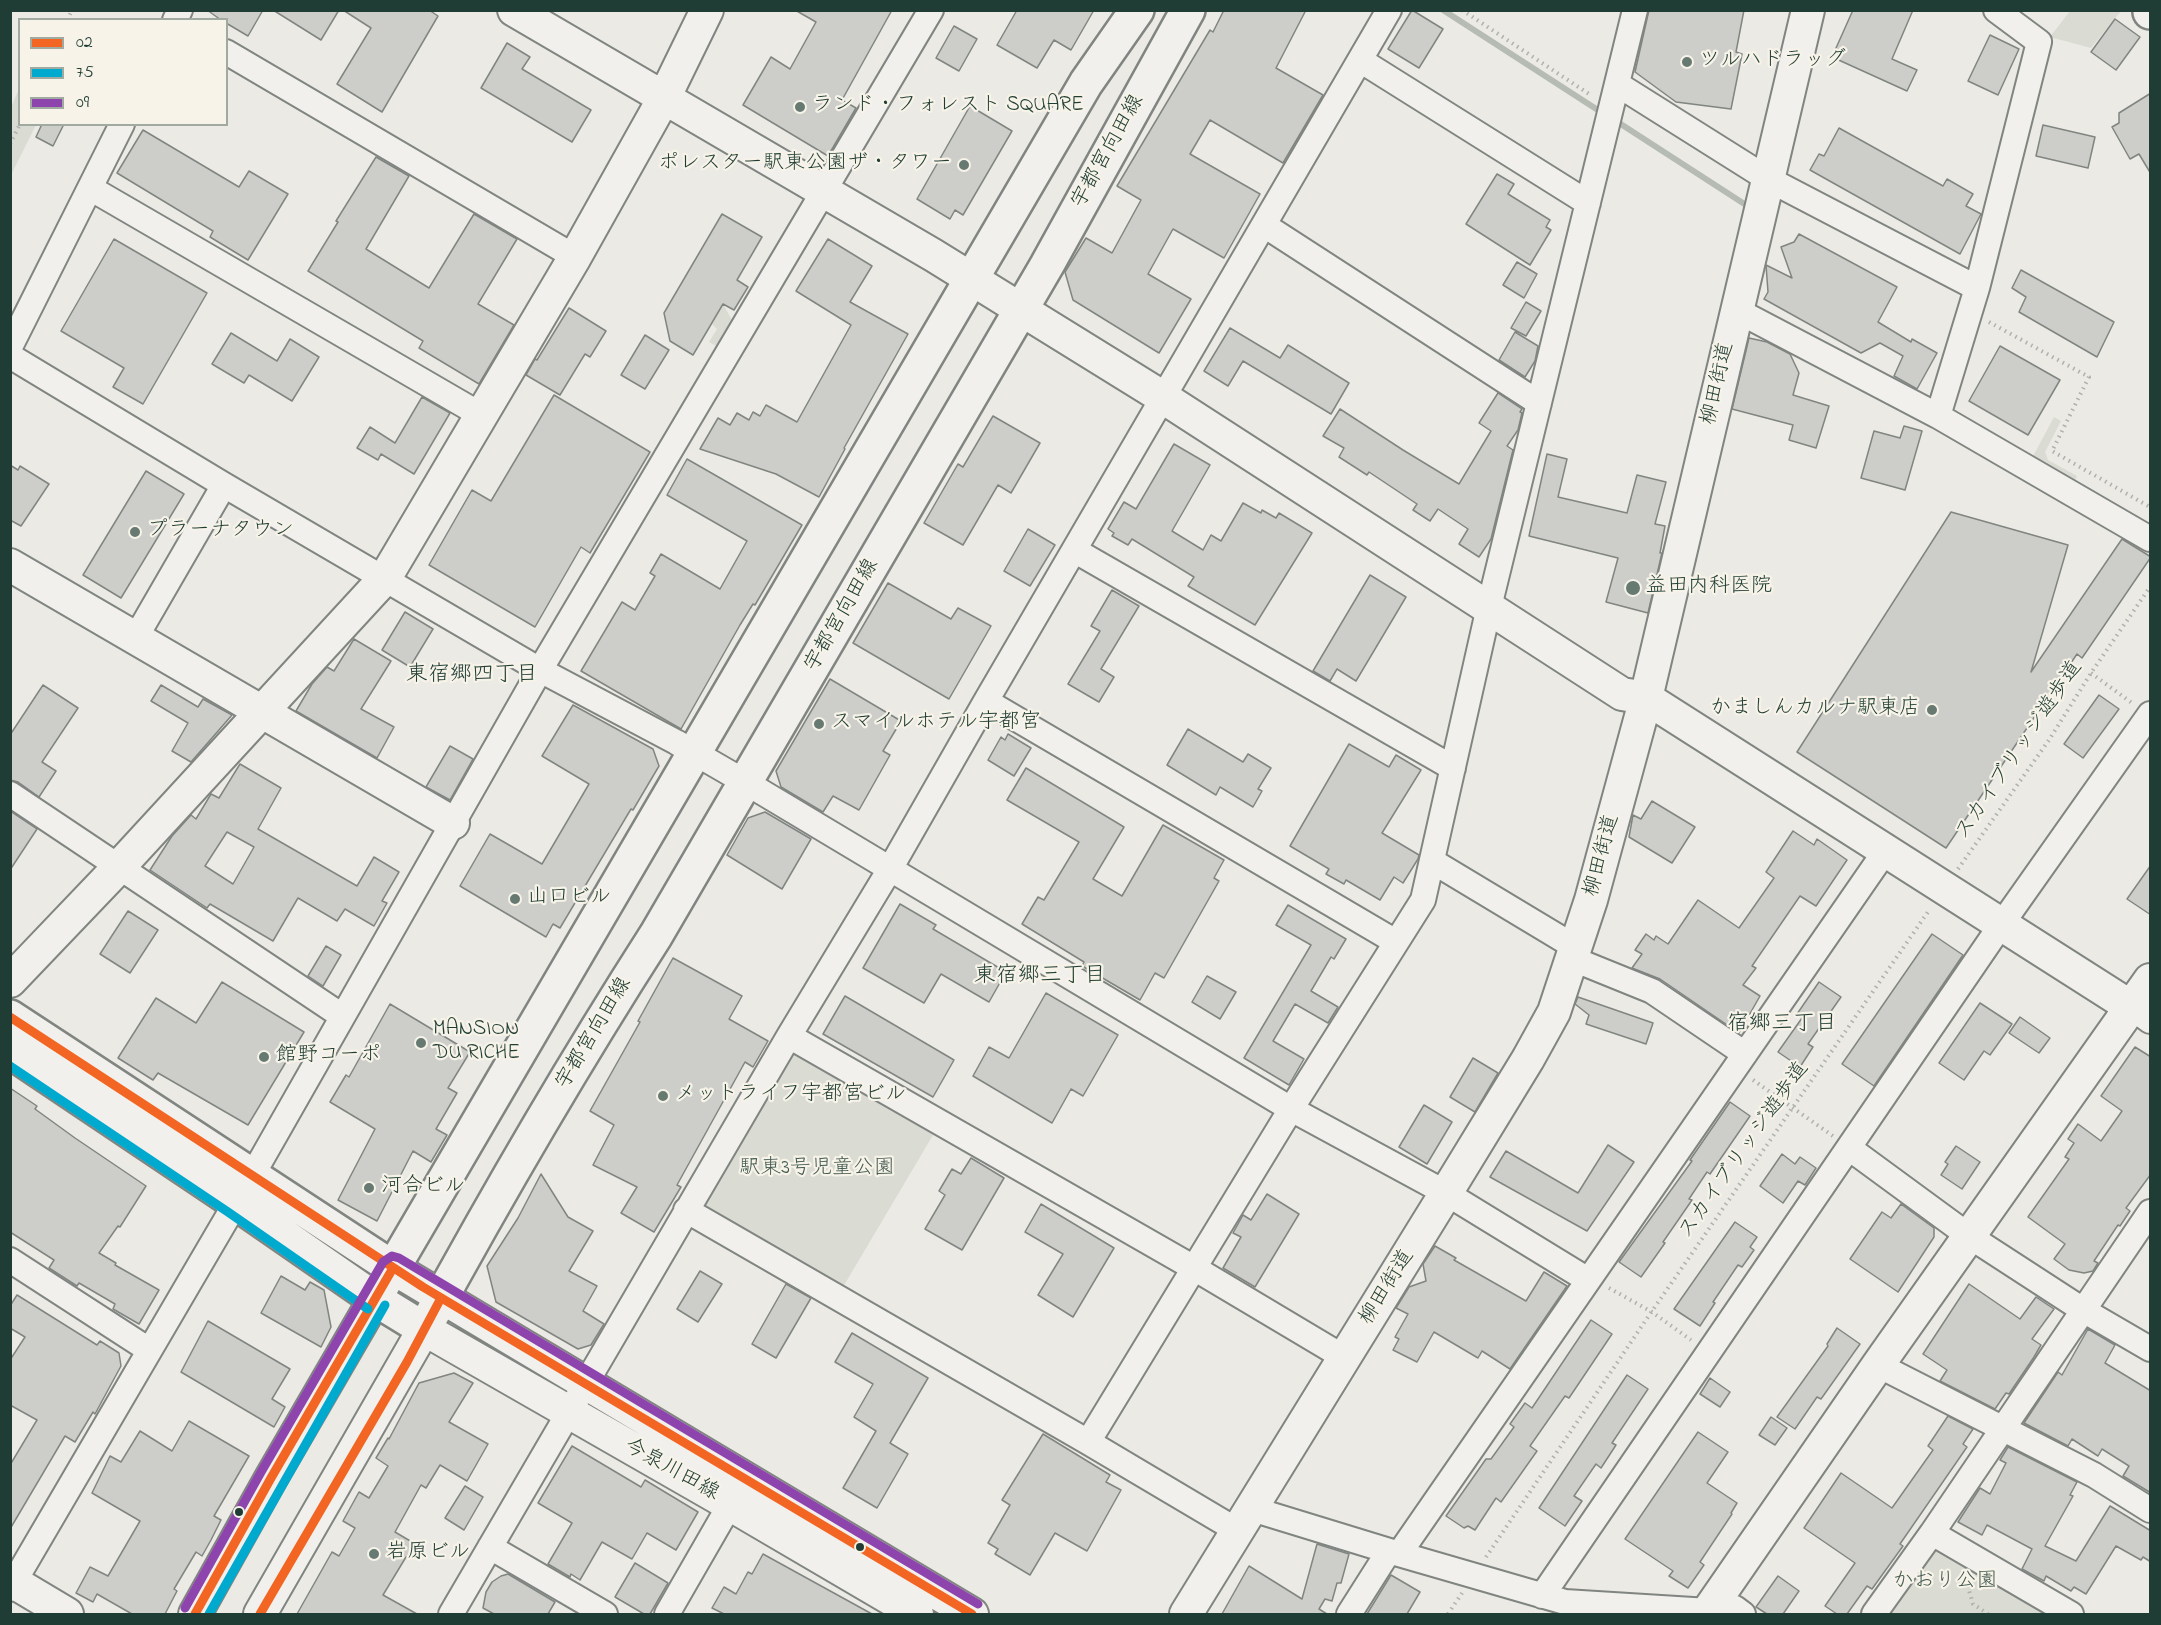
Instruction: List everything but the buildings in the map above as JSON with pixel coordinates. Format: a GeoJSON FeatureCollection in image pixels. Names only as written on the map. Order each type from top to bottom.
{"type":"FeatureCollection","features":[{"type":"Feature","properties":{"kind":"main road"},"geometry":{"type":"LineString","coordinates":[[10,1051],[243,1188],[393,1268],[1086,83],[1125,10]]}},
{"type":"Feature","properties":{"kind":"main road"},"geometry":{"type":"LineString","coordinates":[[1086,83],[1137,10]]}},
{"type":"Feature","properties":{"kind":"main road","name":"宇都宮向田線"},"geometry":{"type":"LineString","coordinates":[[424,1329],[472,1240],[599,1024],[656,935],[1026,302],[1188,11]]}},
{"type":"Feature","properties":{"kind":"main road"},"geometry":{"type":"LineString","coordinates":[[10,1017],[243,1188],[375,1299],[424,1329]]}},
{"type":"Feature","properties":{"kind":"street"},"geometry":{"type":"LineString","coordinates":[[514,10],[668,92],[828,185],[933,255],[975,272],[1026,302],[1492,597],[1622,694],[1646,698],[2141,1014]]}},
{"type":"Feature","properties":{"kind":"street"},"geometry":{"type":"LineString","coordinates":[[543,10],[668,92]]}},
{"type":"Feature","properties":{"kind":"street"},"geometry":{"type":"LineString","coordinates":[[10,981],[118,868],[385,578],[576,257],[668,92],[707,10]]}},
{"type":"Feature","properties":{"kind":"street"},"geometry":{"type":"LineString","coordinates":[[67,1614],[12,1584],[243,1188],[540,670],[931,10]]}},
{"type":"Feature","properties":{"kind":"street"},"geometry":{"type":"LineString","coordinates":[[451,1614],[686,1210],[890,869],[1389,10]]}},
{"type":"Feature","properties":{"kind":"street"},"geometry":{"type":"LineString","coordinates":[[1088,1442],[1291,1109],[1423,900],[1492,597],[1635,10]]}},
{"type":"Feature","properties":{"kind":"street","name":"柳田街道"},"geometry":{"type":"LineString","coordinates":[[1186,1614],[1528,1059],[1554,1011],[1591,900],[1646,698],[1808,10]]}},
{"type":"Feature","properties":{"kind":"street"},"geometry":{"type":"LineString","coordinates":[[1938,416],[1977,288],[2039,42],[1996,10]]}},
{"type":"Feature","properties":{"kind":"street"},"geometry":{"type":"LineString","coordinates":[[228,53],[576,257]]}},
{"type":"Feature","properties":{"kind":"street"},"geometry":{"type":"LineString","coordinates":[[1360,60],[1588,203]]}},
{"type":"Feature","properties":{"kind":"street"},"geometry":{"type":"LineString","coordinates":[[1617,84],[1768,179],[1977,288]]}},
{"type":"Feature","properties":{"kind":"street"},"geometry":{"type":"LineString","coordinates":[[10,347],[121,126]]}},
{"type":"Feature","properties":{"kind":"street"},"geometry":{"type":"LineString","coordinates":[[90,188],[481,416]]}},
{"type":"Feature","properties":{"kind":"street"},"geometry":{"type":"LineString","coordinates":[[1264,225],[1539,403]]}},
{"type":"Feature","properties":{"kind":"street"},"geometry":{"type":"LineString","coordinates":[[1736,310],[1938,416],[2151,539]]}},
{"type":"Feature","properties":{"kind":"street"},"geometry":{"type":"LineString","coordinates":[[10,356],[224,485],[540,670],[745,782],[1291,1109],[1446,1193],[1589,1279]]}},
{"type":"Feature","properties":{"kind":"street"},"geometry":{"type":"LineString","coordinates":[[136,637],[224,485]]}},
{"type":"Feature","properties":{"kind":"street"},"geometry":{"type":"LineString","coordinates":[[1074,550],[1452,768]]}},
{"type":"Feature","properties":{"kind":"street"},"geometry":{"type":"LineString","coordinates":[[10,565],[453,823]]}},
{"type":"Feature","properties":{"kind":"street"},"geometry":{"type":"LineString","coordinates":[[986,701],[1396,942]]}},
{"type":"Feature","properties":{"kind":"street"},"geometry":{"type":"LineString","coordinates":[[1542,1596],[2001,925],[2150,716]]}},
{"type":"Feature","properties":{"kind":"street"},"geometry":{"type":"LineString","coordinates":[[10,794],[342,1016]]}},
{"type":"Feature","properties":{"kind":"street"},"geometry":{"type":"LineString","coordinates":[[1349,1614],[1589,1279],[1886,850]]}},
{"type":"Feature","properties":{"kind":"street"},"geometry":{"type":"LineString","coordinates":[[1432,861],[1574,953],[1652,991],[1740,1061]]}},
{"type":"Feature","properties":{"kind":"street"},"geometry":{"type":"LineString","coordinates":[[1707,1613],[1969,1236],[2141,1014],[2151,980]]}},
{"type":"Feature","properties":{"kind":"street"},"geometry":{"type":"LineString","coordinates":[[789,1036],[1194,1268],[1345,1358]]}},
{"type":"Feature","properties":{"kind":"street"},"geometry":{"type":"LineString","coordinates":[[1849,1148],[1969,1236],[2083,1310],[2151,1349]]}},
{"type":"Feature","properties":{"kind":"street"},"geometry":{"type":"LineString","coordinates":[[686,1210],[1088,1442],[1245,1520],[1394,1553],[1565,1602],[1707,1613],[1735,1608],[1743,1614]]}},
{"type":"Feature","properties":{"kind":"street"},"geometry":{"type":"LineString","coordinates":[[1874,1614],[2003,1430],[2151,1212]]}},
{"type":"Feature","properties":{"kind":"street"},"geometry":{"type":"LineString","coordinates":[[11,1263],[149,1350]]}},
{"type":"Feature","properties":{"kind":"street"},"geometry":{"type":"LineString","coordinates":[[195,1614],[393,1268]]}},
{"type":"Feature","properties":{"kind":"street","name":"今泉川田線"},"geometry":{"type":"LineString","coordinates":[[393,1268],[586,1383],[738,1492],[917,1614]]}},
{"type":"Feature","properties":{"kind":"street"},"geometry":{"type":"LineString","coordinates":[[260,1614],[397,1380],[424,1329]]}},
{"type":"Feature","properties":{"kind":"street","name":"今泉川田線"},"geometry":{"type":"LineString","coordinates":[[424,1329],[568,1413],[738,1492],[972,1614]]}},
{"type":"Feature","properties":{"kind":"street"},"geometry":{"type":"LineString","coordinates":[[1878,1365],[2094,1475],[2151,1510]]}},
{"type":"Feature","properties":{"kind":"street"},"geometry":{"type":"LineString","coordinates":[[667,1614],[738,1492]]}},
{"type":"Feature","properties":{"kind":"street"},"geometry":{"type":"LineString","coordinates":[[1932,1533],[2071,1614]]}},
{"type":"Feature","properties":{"kind":"street"},"geometry":{"type":"LineString","coordinates":[[490,1547],[605,1614]]}},
{"type":"Feature","properties":{"kind":"path"},"geometry":{"type":"LineString","coordinates":[[10,144],[19,126]]}},
{"type":"Feature","properties":{"kind":"path","name":"スカイブリッジ遊歩道"},"geometry":{"type":"LineString","coordinates":[[1448,1614],[1652,1312],[1944,888],[2049,740],[2091,673],[2151,587]]}},
{"type":"Feature","properties":{"kind":"path"},"geometry":{"type":"LineString","coordinates":[[2091,673],[2150,716]]}},
{"type":"Feature","properties":{"kind":"path"},"geometry":{"type":"LineString","coordinates":[[1740,1061],[1794,1108],[1849,1148]]}},
{"type":"Feature","properties":{"kind":"path"},"geometry":{"type":"LineString","coordinates":[[1589,1279],[1652,1312],[1709,1352]]}},
{"type":"Feature","properties":{"kind":"path"},"geometry":{"type":"LineString","coordinates":[[1961,1550],[1954,1563],[1973,1574],[1968,1587],[1973,1604],[1988,1614]]}},
{"type":"Feature","properties":{"kind":"green space"},"geometry":{"type":"Polygon","coordinates":[[[2070,11],[2121,11],[2091,48],[2050,37],[2070,11]]]}},
{"type":"Feature","properties":{"kind":"green space"},"geometry":{"type":"Polygon","coordinates":[[[18,91],[18,126],[36,126],[11,175],[11,107],[18,91]]]}},
{"type":"Feature","properties":{"kind":"green space"},"geometry":{"type":"Polygon","coordinates":[[[723,304],[733,322],[718,347],[709,342],[717,329],[712,324],[723,304]]]}},
{"type":"Feature","properties":{"kind":"green space"},"geometry":{"type":"Polygon","coordinates":[[[2054,417],[2061,421],[2045,452],[2048,460],[2077,476],[2074,483],[2031,460],[2054,417]]]}},
{"type":"Feature","properties":{"kind":"green space","name":"駅東3号児童公園"},"geometry":{"type":"Polygon","coordinates":[[[795,1050],[936,1130],[843,1287],[703,1204],[795,1050]]]}},
{"type":"Feature","properties":{"kind":"green space","name":"かおり公園"},"geometry":{"type":"Polygon","coordinates":[[[1932,1547],[2063,1614],[1891,1614],[1886,1611],[1932,1547]]]}},
{"type":"Feature","properties":{"kind":"waterway"},"geometry":{"type":"LineString","coordinates":[[1443,10],[1604,114]]}},
{"type":"Feature","properties":{"kind":"waterway"},"geometry":{"type":"LineString","coordinates":[[1613,119],[1746,205]]}},
{"type":"Feature","properties":{"kind":"transit line","name":"02"},"geometry":{"type":"LineString","coordinates":[[10,1017],[423,1287],[972,1614]]}},
{"type":"Feature","properties":{"kind":"transit line","name":"75"},"geometry":{"type":"LineString","coordinates":[[10,1066],[368,1309]]}},
{"type":"Feature","properties":{"kind":"transit line","name":"09"},"geometry":{"type":"LineString","coordinates":[[185,1608],[383,1262],[392,1256],[399,1258],[978,1604]]}},
{"type":"Feature","properties":{"kind":"transit line","name":"02"},"geometry":{"type":"LineString","coordinates":[[195,1614],[393,1268]]}},
{"type":"Feature","properties":{"kind":"transit line","name":"02"},"geometry":{"type":"LineString","coordinates":[[260,1614],[407,1362],[441,1298]]}},
{"type":"Feature","properties":{"kind":"transit line","name":"75"},"geometry":{"type":"LineString","coordinates":[[209,1614],[385,1305]]}},
{"type":"Feature","properties":{"kind":"place","name":"ツルハドラッグ"},"geometry":{"type":"Point","coordinates":[1687,62]}},
{"type":"Feature","properties":{"kind":"place","name":"ランド・フォレスト SQUARE"},"geometry":{"type":"Point","coordinates":[800,107]}},
{"type":"Feature","properties":{"kind":"place","name":"ポレスター駅東公園ザ・タワー"},"geometry":{"type":"Point","coordinates":[964,165]}},
{"type":"Feature","properties":{"kind":"place","name":"プラーナタウン"},"geometry":{"type":"Point","coordinates":[135,532]}},
{"type":"Feature","properties":{"kind":"place","name":"益田内科医院"},"geometry":{"type":"Point","coordinates":[1633,588]}},
{"type":"Feature","properties":{"kind":"place","name":"かましんカルナ駅東店"},"geometry":{"type":"Point","coordinates":[1932,710]}},
{"type":"Feature","properties":{"kind":"place","name":"スマイルホテル宇都宮"},"geometry":{"type":"Point","coordinates":[819,724]}},
{"type":"Feature","properties":{"kind":"place","name":"山口ビル"},"geometry":{"type":"Point","coordinates":[515,899]}},
{"type":"Feature","properties":{"kind":"place","name":"MANSION DU RICHE"},"geometry":{"type":"Point","coordinates":[421,1043]}},
{"type":"Feature","properties":{"kind":"place","name":"館野コーポ"},"geometry":{"type":"Point","coordinates":[264,1057]}},
{"type":"Feature","properties":{"kind":"place","name":"メットライフ宇都宮ビル"},"geometry":{"type":"Point","coordinates":[663,1096]}},
{"type":"Feature","properties":{"kind":"place","name":"河合ビル"},"geometry":{"type":"Point","coordinates":[369,1188]}},
{"type":"Feature","properties":{"kind":"place","name":"岩原ビル"},"geometry":{"type":"Point","coordinates":[374,1554]}},
{"type":"Feature","properties":{"kind":"district","name":"東宿郷四丁目"},"geometry":{"type":"Point","coordinates":[472,676]}},
{"type":"Feature","properties":{"kind":"district","name":"東宿郷三丁目"},"geometry":{"type":"Point","coordinates":[1040,977]}},
{"type":"Feature","properties":{"kind":"district","name":"宿郷三丁目"},"geometry":{"type":"Point","coordinates":[1782,1025]}}]}
